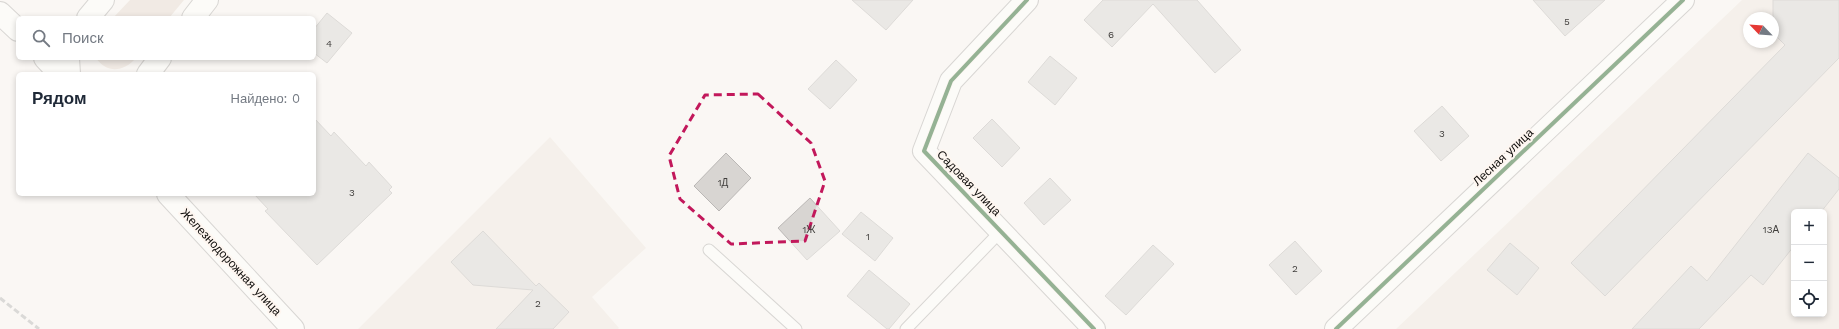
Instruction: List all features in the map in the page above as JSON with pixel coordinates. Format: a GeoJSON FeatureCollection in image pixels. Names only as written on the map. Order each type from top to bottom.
{"type":"FeatureCollection","features":[{"type":"Feature","properties":{"kind":"street"},"geometry":{"type":"LineString","coordinates":[[90,16],[104,0]]}},
{"type":"Feature","properties":{"kind":"street"},"geometry":{"type":"LineString","coordinates":[[194,16],[207,0]]}},
{"type":"Feature","properties":{"kind":"street","name":"Садовая улица"},"geometry":{"type":"LineString","coordinates":[[1027,0],[951,81],[924,151],[1094,329]]}},
{"type":"Feature","properties":{"kind":"street","name":"Лесная улица"},"geometry":{"type":"LineString","coordinates":[[1336,329],[1683,0]]}},
{"type":"Feature","properties":{"kind":"street"},"geometry":{"type":"LineString","coordinates":[[0,13],[16,28]]}},
{"type":"Feature","properties":{"kind":"street"},"geometry":{"type":"LineString","coordinates":[[47,60],[58,72]]}},
{"type":"Feature","properties":{"kind":"street"},"geometry":{"type":"LineString","coordinates":[[68,60],[69,72]]}},
{"type":"Feature","properties":{"kind":"street"},"geometry":{"type":"LineString","coordinates":[[150,72],[158,60]]}},
{"type":"Feature","properties":{"kind":"street","name":"Железнодорожная улица"},"geometry":{"type":"LineString","coordinates":[[170,196],[293,329]]}},
{"type":"Feature","properties":{"kind":"lane"},"geometry":{"type":"LineString","coordinates":[[906,329],[1001,231]]}},
{"type":"Feature","properties":{"kind":"lane"},"geometry":{"type":"LineString","coordinates":[[708,250],[796,329]]}},
{"type":"Feature","properties":{"kind":"highlighted area"},"geometry":{"type":"Polygon","coordinates":[[[758,94],[811,143],[825,181],[805,241],[731,244],[680,199],[669,156],[705,95],[758,94]]]}},
{"type":"Feature","properties":{"kind":"shaded area"},"geometry":{"type":"Polygon","coordinates":[[[130,0],[184,0],[171,16],[115,16],[130,0]]]}},
{"type":"Feature","properties":{"kind":"shaded area"},"geometry":{"type":"Polygon","coordinates":[[[1742,0],[1839,0],[1839,329],[1396,329],[1742,0]]]}},
{"type":"Feature","properties":{"kind":"shaded area"},"geometry":{"type":"Polygon","coordinates":[[[98,60],[134,60],[126,66],[116,69],[110,69],[98,60]]]}},
{"type":"Feature","properties":{"kind":"shaded area"},"geometry":{"type":"Polygon","coordinates":[[[550,137],[646,248],[592,297],[619,328],[618,329],[358,329],[550,137]]]}},
{"type":"Feature","properties":{"kind":"building"},"geometry":{"type":"Polygon","coordinates":[[[852,0],[913,0],[886,30],[852,0]]]}},
{"type":"Feature","properties":{"kind":"building"},"geometry":{"type":"Polygon","coordinates":[[[1103,0],[1197,0],[1241,50],[1215,73],[1153,4],[1112,47],[1084,20],[1103,0]]]}},
{"type":"Feature","properties":{"kind":"building"},"geometry":{"type":"Polygon","coordinates":[[[1533,0],[1605,0],[1565,36],[1533,0]]]}},
{"type":"Feature","properties":{"kind":"building"},"geometry":{"type":"Polygon","coordinates":[[[1773,0],[1839,0],[1839,58],[1605,296],[1571,263],[1785,45],[1779,39],[1779,12],[1773,12],[1773,0]]]}},
{"type":"Feature","properties":{"kind":"building"},"geometry":{"type":"Polygon","coordinates":[[[327,13],[352,33],[327,63],[316,55],[316,27],[327,13]]]}},
{"type":"Feature","properties":{"kind":"building"},"geometry":{"type":"Polygon","coordinates":[[[1050,56],[1077,78],[1055,105],[1028,82],[1050,56]]]}},
{"type":"Feature","properties":{"kind":"building"},"geometry":{"type":"Polygon","coordinates":[[[836,60],[857,80],[830,109],[808,89],[836,60]]]}},
{"type":"Feature","properties":{"kind":"building"},"geometry":{"type":"Polygon","coordinates":[[[1442,106],[1469,136],[1441,161],[1414,131],[1442,106]]]}},
{"type":"Feature","properties":{"kind":"building"},"geometry":{"type":"Polygon","coordinates":[[[992,119],[1020,148],[1002,167],[973,138],[992,119]]]}},
{"type":"Feature","properties":{"kind":"building"},"geometry":{"type":"Polygon","coordinates":[[[316,120],[331,136],[334,132],[366,166],[369,162],[392,187],[389,190],[392,193],[317,265],[265,211],[268,209],[256,196],[316,196],[316,120]]]}},
{"type":"Feature","properties":{"kind":"building"},"geometry":{"type":"Polygon","coordinates":[[[726,153],[751,178],[719,211],[694,186],[726,153]]]}},
{"type":"Feature","properties":{"kind":"building"},"geometry":{"type":"Polygon","coordinates":[[[1808,153],[1839,178],[1839,189],[1823,209],[1791,209],[1791,250],[1763,285],[1751,275],[1699,329],[1632,329],[1691,266],[1707,281],[1808,153]]]}},
{"type":"Feature","properties":{"kind":"building"},"geometry":{"type":"Polygon","coordinates":[[[1050,178],[1071,200],[1044,225],[1024,203],[1050,178]]]}},
{"type":"Feature","properties":{"kind":"building"},"geometry":{"type":"Polygon","coordinates":[[[810,198],[840,231],[807,260],[778,228],[810,198]]]}},
{"type":"Feature","properties":{"kind":"building"},"geometry":{"type":"Polygon","coordinates":[[[861,212],[893,238],[875,261],[842,234],[861,212]]]}},
{"type":"Feature","properties":{"kind":"building"},"geometry":{"type":"Polygon","coordinates":[[[483,231],[536,286],[539,283],[569,312],[553,329],[496,329],[533,290],[473,285],[451,262],[483,231]]]}},
{"type":"Feature","properties":{"kind":"building"},"geometry":{"type":"Polygon","coordinates":[[[1295,241],[1322,271],[1296,295],[1269,265],[1295,241]]]}},
{"type":"Feature","properties":{"kind":"building"},"geometry":{"type":"Polygon","coordinates":[[[1510,243],[1539,268],[1517,295],[1487,270],[1510,243]]]}},
{"type":"Feature","properties":{"kind":"building"},"geometry":{"type":"Polygon","coordinates":[[[1153,245],[1174,264],[1126,315],[1105,296],[1153,245]]]}},
{"type":"Feature","properties":{"kind":"building"},"geometry":{"type":"Polygon","coordinates":[[[869,270],[910,304],[889,329],[887,329],[847,296],[869,270]]]}},
{"type":"Feature","properties":{"kind":"railway"},"geometry":{"type":"LineString","coordinates":[[0,298],[39,329]]}},
{"type":"Feature","properties":{"kind":"cycle path"},"geometry":{"type":"LineString","coordinates":[[1027,0],[951,81],[924,151],[1094,329]]}},
{"type":"Feature","properties":{"kind":"cycle path"},"geometry":{"type":"LineString","coordinates":[[1336,329],[1683,0]]}}]}
